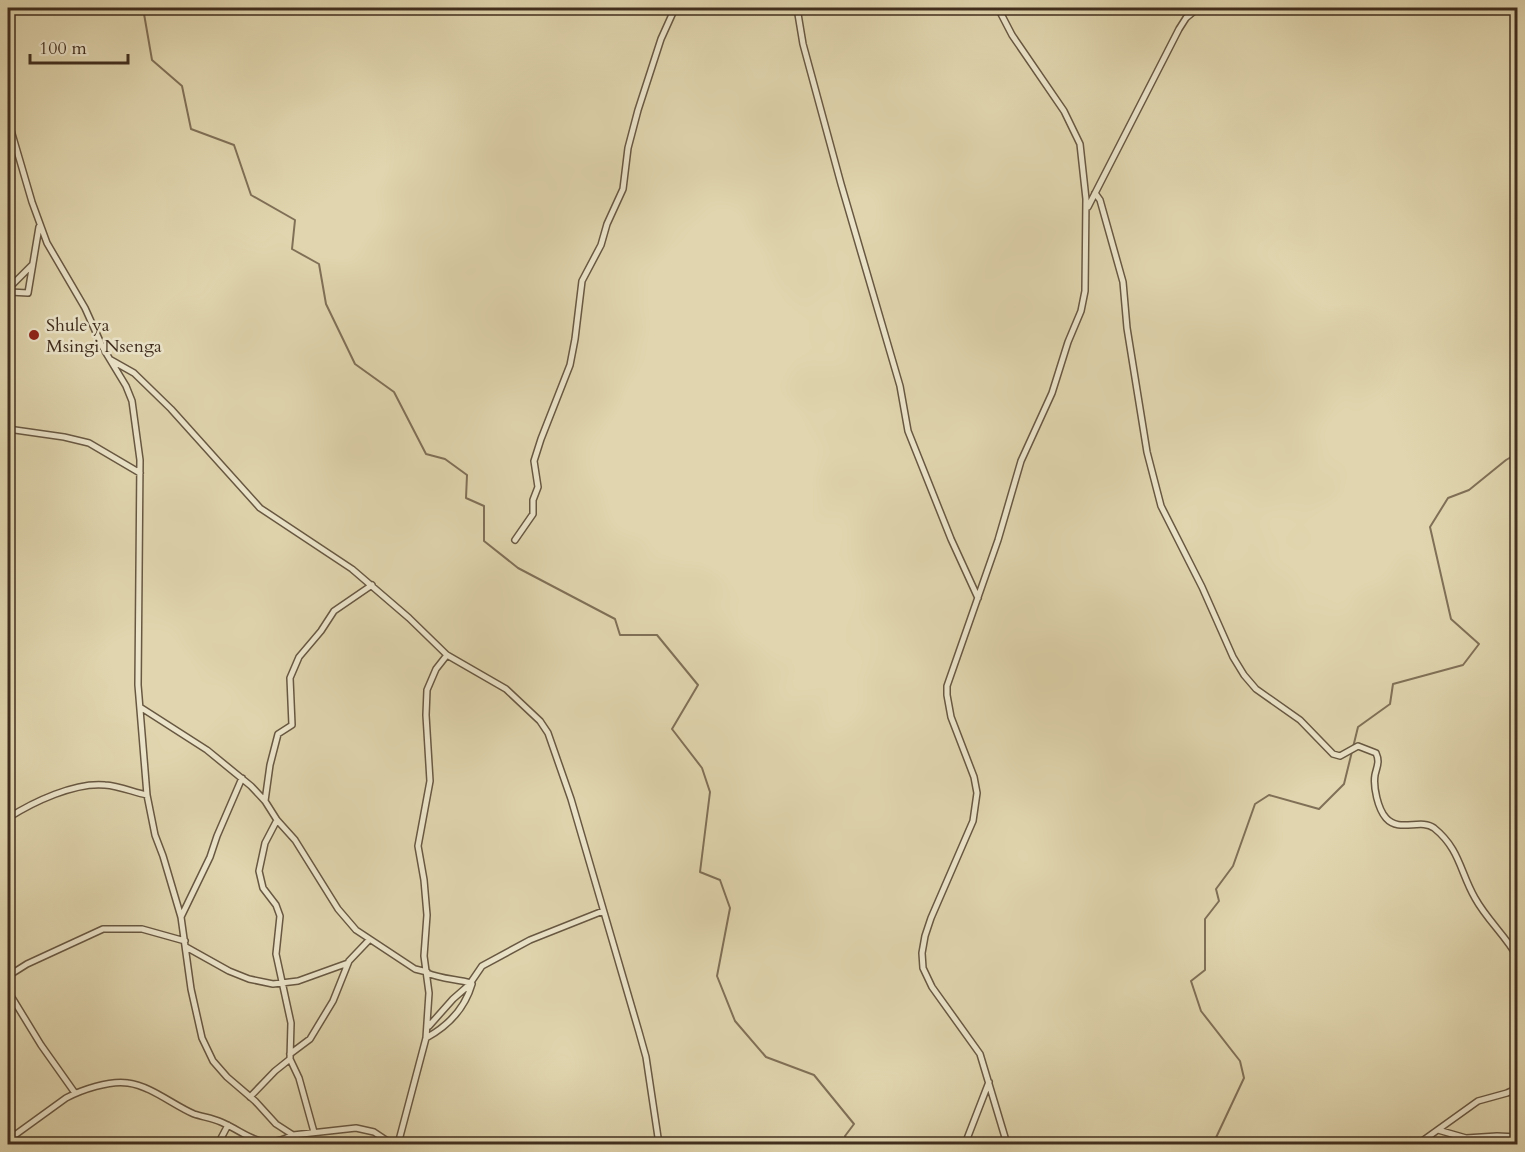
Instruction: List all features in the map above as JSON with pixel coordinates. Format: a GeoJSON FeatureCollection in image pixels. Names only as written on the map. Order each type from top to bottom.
{"type":"FeatureCollection","features":[{"type":"Feature","properties":{"kind":"street"},"geometry":{"type":"LineString","coordinates":[[515,540],[533,514],[533,500],[538,487],[534,461],[572,358],[582,281],[601,245],[607,224],[623,189],[631,134],[661,39],[675,8]]}},
{"type":"Feature","properties":{"kind":"street"},"geometry":{"type":"LineString","coordinates":[[797,8],[803,44],[842,190],[900,387],[908,431],[951,539],[978,598]]}},
{"type":"Feature","properties":{"kind":"street"},"geometry":{"type":"LineString","coordinates":[[998,8],[1012,35],[1056,97],[1076,132],[1080,144],[1084,169],[1086,280],[1081,311],[1068,342],[1050,399],[1021,461],[978,598],[951,673],[947,695],[955,730],[977,787],[976,802],[973,820],[931,918],[922,953],[924,968],[932,987],[980,1054],[1007,1144]]}},
{"type":"Feature","properties":{"kind":"street"},"geometry":{"type":"LineString","coordinates":[[1085,214],[1179,29],[1189,15],[1198,8]]}},
{"type":"Feature","properties":{"kind":"street"},"geometry":{"type":"LineString","coordinates":[[8,120],[39,225],[85,308],[132,401],[139,445],[140,706],[147,795],[155,835],[181,917],[193,1003],[206,1047],[221,1071],[276,1124],[292,1135]]}},
{"type":"Feature","properties":{"kind":"street"},"geometry":{"type":"LineString","coordinates":[[1095,193],[1100,201],[1123,282],[1127,328],[1140,413],[1156,492],[1238,666],[1256,689],[1296,716],[1333,754],[1340,756],[1358,746],[1376,753],[1379,760],[1376,783],[1385,817],[1395,824],[1430,826],[1442,836],[1455,851],[1475,900],[1503,934],[1518,958]]}},
{"type":"Feature","properties":{"kind":"street"},"geometry":{"type":"LineString","coordinates":[[8,300],[10,292],[28,293],[39,225]]}},
{"type":"Feature","properties":{"kind":"street"},"geometry":{"type":"LineString","coordinates":[[8,289],[33,264]]}},
{"type":"Feature","properties":{"kind":"street"},"geometry":{"type":"LineString","coordinates":[[110,359],[141,379],[193,432],[260,508],[352,569],[409,618],[447,655],[506,689],[529,709],[545,728],[571,799],[646,1057],[659,1144]]}},
{"type":"Feature","properties":{"kind":"street"},"geometry":{"type":"LineString","coordinates":[[8,429],[89,443],[140,473]]}},
{"type":"Feature","properties":{"kind":"street"},"geometry":{"type":"LineString","coordinates":[[265,801],[270,765],[278,734],[292,725],[289,685],[291,672],[299,657],[321,632],[334,611],[372,585]]}},
{"type":"Feature","properties":{"kind":"street"},"geometry":{"type":"LineString","coordinates":[[398,1144],[428,1027],[429,993],[424,956],[425,887],[418,846],[430,781],[426,700],[431,678],[447,655]]}},
{"type":"Feature","properties":{"kind":"street"},"geometry":{"type":"LineString","coordinates":[[140,706],[207,750],[242,778],[265,801],[276,820],[302,850],[338,909],[356,930],[415,969],[440,978],[472,982]]}},
{"type":"Feature","properties":{"kind":"street"},"geometry":{"type":"LineString","coordinates":[[181,917],[210,857],[242,778]]}},
{"type":"Feature","properties":{"kind":"street"},"geometry":{"type":"LineString","coordinates":[[8,818],[62,792],[93,785],[110,786],[147,795]]}},
{"type":"Feature","properties":{"kind":"street"},"geometry":{"type":"LineString","coordinates":[[276,820],[265,843],[259,871],[263,888],[279,911],[276,954],[291,1023],[290,1056],[299,1078],[314,1132]]}},
{"type":"Feature","properties":{"kind":"street"},"geometry":{"type":"LineString","coordinates":[[428,1027],[446,1006],[472,982],[482,966],[530,940],[603,911]]}},
{"type":"Feature","properties":{"kind":"street"},"geometry":{"type":"LineString","coordinates":[[8,976],[27,964],[104,929],[142,929],[185,944],[212,963],[239,975],[267,983],[301,981],[348,963]]}},
{"type":"Feature","properties":{"kind":"street"},"geometry":{"type":"LineString","coordinates":[[250,1097],[278,1067],[313,1036],[333,1001],[348,963],[369,940]]}},
{"type":"Feature","properties":{"kind":"street"},"geometry":{"type":"LineString","coordinates":[[426,1038],[441,1029],[461,1008],[469,994],[472,982]]}},
{"type":"Feature","properties":{"kind":"street"},"geometry":{"type":"LineString","coordinates":[[8,991],[41,1045],[75,1093]]}},
{"type":"Feature","properties":{"kind":"street"},"geometry":{"type":"LineString","coordinates":[[965,1144],[989,1082]]}},
{"type":"Feature","properties":{"kind":"street"},"geometry":{"type":"LineString","coordinates":[[8,1140],[75,1093],[114,1083],[127,1083],[195,1114],[228,1125],[259,1142],[274,1142],[292,1135],[356,1128],[374,1132],[392,1144]]}},
{"type":"Feature","properties":{"kind":"street"},"geometry":{"type":"LineString","coordinates":[[1418,1144],[1478,1101],[1518,1088]]}},
{"type":"Feature","properties":{"kind":"street"},"geometry":{"type":"LineString","coordinates":[[218,1144],[228,1125]]}},
{"type":"Feature","properties":{"kind":"street"},"geometry":{"type":"LineString","coordinates":[[1438,1130],[1466,1138],[1518,1137]]}},
{"type":"Feature","properties":{"kind":"waterway"},"geometry":{"type":"LineString","coordinates":[[143,8],[152,60],[182,86],[191,129],[234,145],[251,195],[295,220],[292,249],[319,264],[326,304],[355,364],[394,392],[426,454],[445,459],[467,475],[466,498],[484,506],[484,541],[518,568],[615,619],[620,635],[657,635],[698,685],[672,729],[702,768],[710,792],[700,872],[720,880],[730,908],[717,976],[735,1021],[766,1057],[814,1075],[854,1124],[845,1136],[845,1144]]}},
{"type":"Feature","properties":{"kind":"waterway"},"geometry":{"type":"LineString","coordinates":[[1213,1144],[1244,1078],[1240,1061],[1201,1011],[1191,981],[1205,970],[1205,919],[1219,901],[1216,889],[1233,866],[1255,804],[1269,795],[1319,809],[1344,784],[1358,727],[1390,704],[1393,684],[1463,665],[1479,644],[1451,619],[1430,527],[1448,498],[1469,490],[1518,453]]}},
{"type":"Feature","properties":{"kind":"place","name":"Shule ya Msingi Nsenga"},"geometry":{"type":"Point","coordinates":[34,335]}}]}
